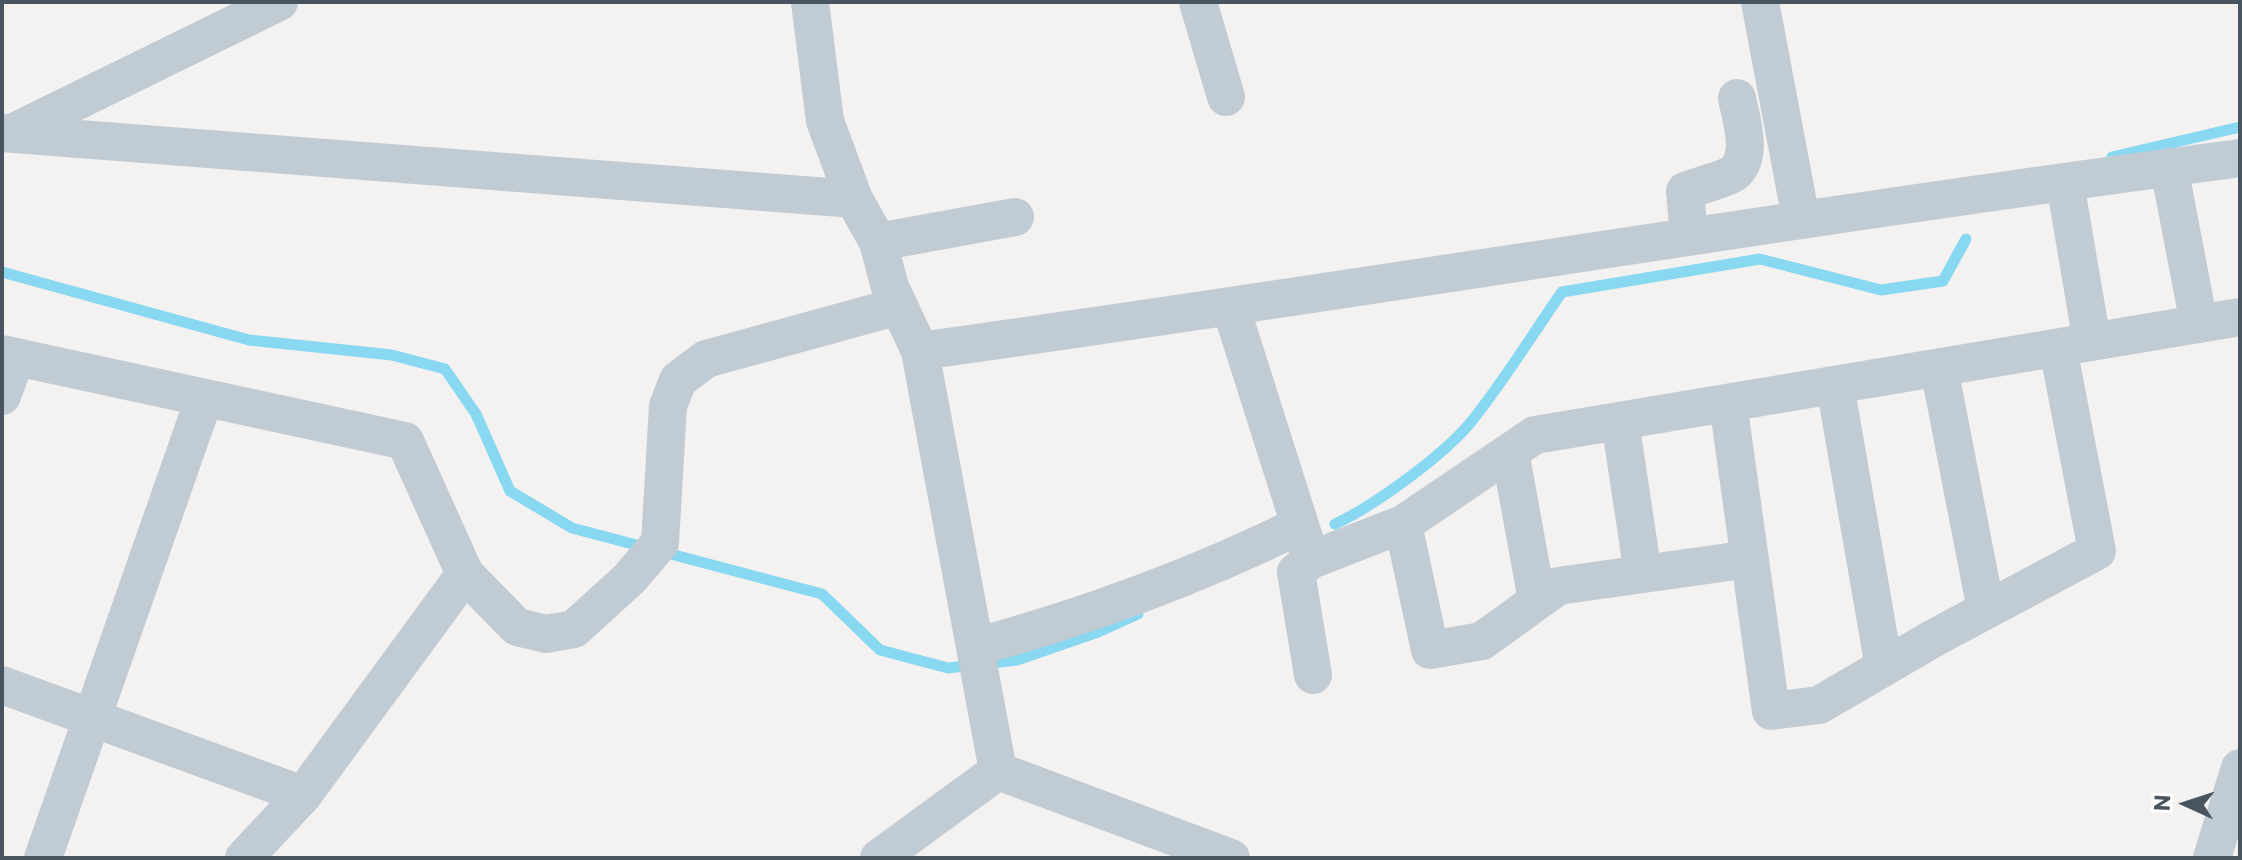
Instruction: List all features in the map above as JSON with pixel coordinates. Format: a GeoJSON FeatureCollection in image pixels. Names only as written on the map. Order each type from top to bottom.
{"type":"FeatureCollection","features":[{"type":"Feature","properties":{"kind":"street"},"geometry":{"type":"LineString","coordinates":[[6,134],[279,2]]}},
{"type":"Feature","properties":{"kind":"street"},"geometry":{"type":"LineString","coordinates":[[810,2],[825,121],[854,199],[878,242],[890,287],[920,351],[998,771]]}},
{"type":"Feature","properties":{"kind":"street"},"geometry":{"type":"LineString","coordinates":[[1198,2],[1226,97]]}},
{"type":"Feature","properties":{"kind":"street"},"geometry":{"type":"LineString","coordinates":[[1760,2],[1801,219]]}},
{"type":"Feature","properties":{"kind":"street"},"geometry":{"type":"LineString","coordinates":[[1689,237],[1685,191],[1733,173],[1743,159],[1744,134],[1737,98]]}},
{"type":"Feature","properties":{"kind":"street"},"geometry":{"type":"LineString","coordinates":[[6,134],[854,199]]}},
{"type":"Feature","properties":{"kind":"street"},"geometry":{"type":"LineString","coordinates":[[920,351],[1231,308],[1801,219],[2240,158]]}},
{"type":"Feature","properties":{"kind":"street"},"geometry":{"type":"LineString","coordinates":[[2169,167],[2199,324]]}},
{"type":"Feature","properties":{"kind":"street"},"geometry":{"type":"LineString","coordinates":[[1728,403],[1771,711],[1819,705],[2097,551],[2075,345],[2065,183]]}},
{"type":"Feature","properties":{"kind":"street"},"geometry":{"type":"LineString","coordinates":[[878,242],[1015,217]]}},
{"type":"Feature","properties":{"kind":"street"},"geometry":{"type":"LineString","coordinates":[[2,396],[9,355],[405,441],[465,574],[517,627],[546,634],[574,629],[629,579],[660,543],[668,406],[678,380],[706,359],[899,306]]}},
{"type":"Feature","properties":{"kind":"street"},"geometry":{"type":"LineString","coordinates":[[1231,308],[1311,560]]}},
{"type":"Feature","properties":{"kind":"street"},"geometry":{"type":"LineString","coordinates":[[1313,675],[1296,572],[1311,560],[1403,524],[1535,435],[2240,317]]}},
{"type":"Feature","properties":{"kind":"street"},"geometry":{"type":"LineString","coordinates":[[1939,368],[1986,610]]}},
{"type":"Feature","properties":{"kind":"street"},"geometry":{"type":"LineString","coordinates":[[1835,385],[1884,667]]}},
{"type":"Feature","properties":{"kind":"street"},"geometry":{"type":"LineString","coordinates":[[43,858],[204,399]]}},
{"type":"Feature","properties":{"kind":"street"},"geometry":{"type":"LineString","coordinates":[[1620,421],[1643,574]]}},
{"type":"Feature","properties":{"kind":"street"},"geometry":{"type":"LineString","coordinates":[[1510,452],[1537,600]]}},
{"type":"Feature","properties":{"kind":"street"},"geometry":{"type":"LineString","coordinates":[[1403,524],[1430,650],[1482,641],[1558,586],[1750,559]]}},
{"type":"Feature","properties":{"kind":"street"},"geometry":{"type":"LineString","coordinates":[[975,647],[1067,620],[1254,548],[1300,525]]}},
{"type":"Feature","properties":{"kind":"street"},"geometry":{"type":"LineString","coordinates":[[244,858],[303,795],[465,574]]}},
{"type":"Feature","properties":{"kind":"street"},"geometry":{"type":"LineString","coordinates":[[2,685],[303,795]]}},
{"type":"Feature","properties":{"kind":"street"},"geometry":{"type":"LineString","coordinates":[[2212,858],[2240,768]]}},
{"type":"Feature","properties":{"kind":"street"},"geometry":{"type":"LineString","coordinates":[[879,858],[998,771]]}},
{"type":"Feature","properties":{"kind":"street"},"geometry":{"type":"LineString","coordinates":[[998,771],[1231,858]]}},
{"type":"Feature","properties":{"kind":"waterway"},"geometry":{"type":"LineString","coordinates":[[2112,157],[2240,127]]}},
{"type":"Feature","properties":{"kind":"waterway"},"geometry":{"type":"LineString","coordinates":[[1335,524],[1408,479],[1459,435],[1495,390],[1562,292],[1760,259],[1881,290],[1943,281],[1966,239]]}},
{"type":"Feature","properties":{"kind":"waterway"},"geometry":{"type":"LineString","coordinates":[[2,272],[249,340],[392,355],[445,369],[476,414],[510,491],[572,528],[822,594],[880,650],[948,668],[1017,660],[1098,632],[1138,614]]}}]}
